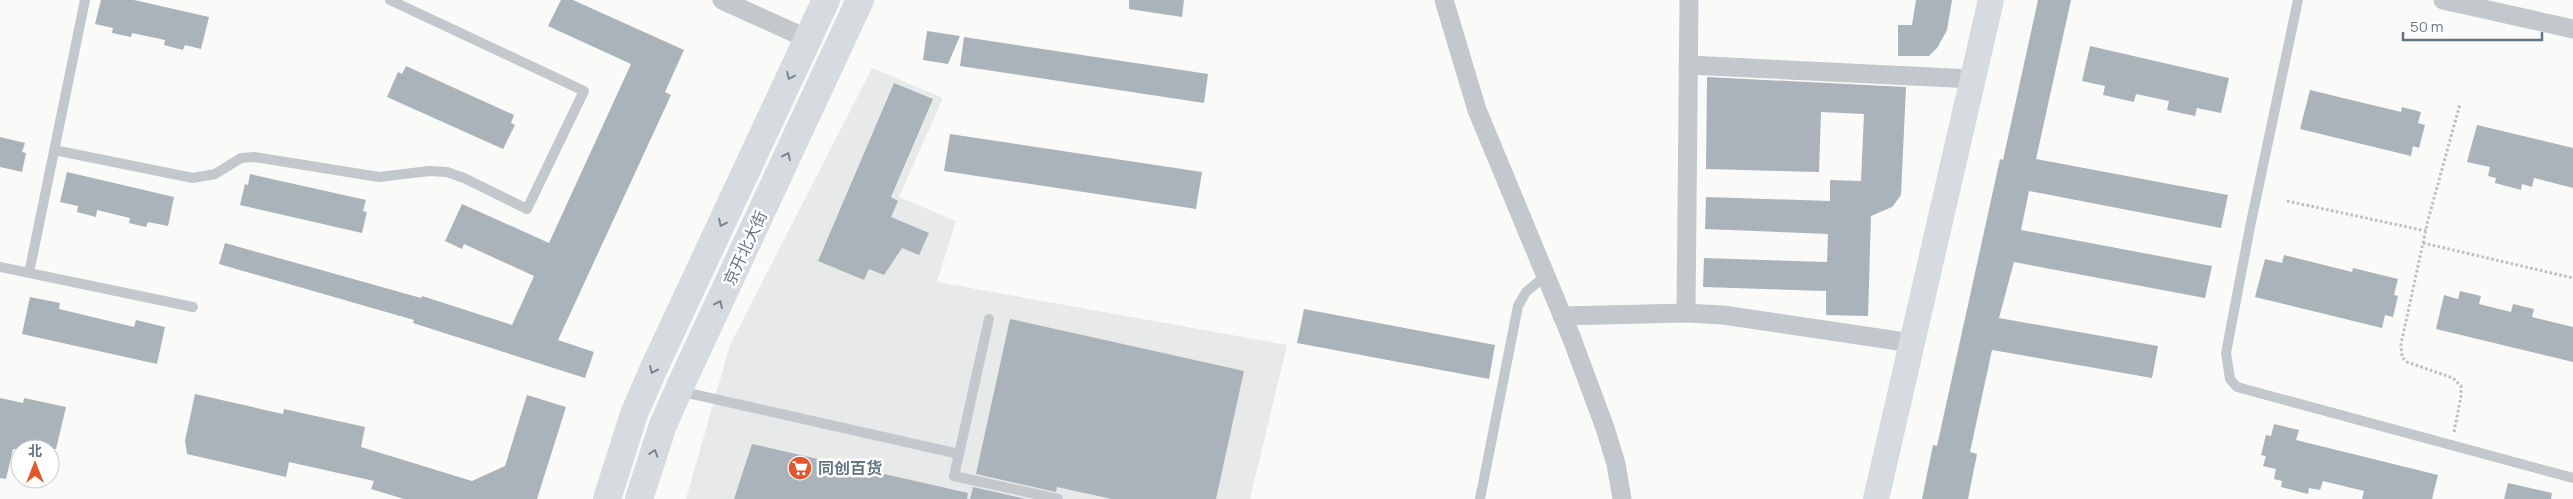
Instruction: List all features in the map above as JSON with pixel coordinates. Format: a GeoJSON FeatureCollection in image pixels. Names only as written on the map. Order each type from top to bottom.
{"type":"FeatureCollection","features":[{"type":"Feature","properties":{"kind":"main road","name":"京开北大街"},"geometry":{"type":"LineString","coordinates":[[607,499],[634,414],[654,368],[826,0]]}},
{"type":"Feature","properties":{"kind":"main road","name":"京开北大街"},"geometry":{"type":"LineString","coordinates":[[639,499],[663,425],[678,391],[860,0]]}},
{"type":"Feature","properties":{"kind":"street"},"geometry":{"type":"LineString","coordinates":[[722,0],[808,39]]}},
{"type":"Feature","properties":{"kind":"street"},"geometry":{"type":"LineString","coordinates":[[1444,0],[1477,110],[1562,316],[1605,428],[1616,464],[1622,499]]}},
{"type":"Feature","properties":{"kind":"street"},"geometry":{"type":"LineString","coordinates":[[1686,313],[1689,0]]}},
{"type":"Feature","properties":{"kind":"street"},"geometry":{"type":"LineString","coordinates":[[1876,499],[1991,0]]}},
{"type":"Feature","properties":{"kind":"street"},"geometry":{"type":"LineString","coordinates":[[2443,0],[2573,29]]}},
{"type":"Feature","properties":{"kind":"street"},"geometry":{"type":"LineString","coordinates":[[1688,65],[1973,79]]}},
{"type":"Feature","properties":{"kind":"street"},"geometry":{"type":"LineString","coordinates":[[1562,316],[1686,313],[1803,325],[1912,343]]}},
{"type":"Feature","properties":{"kind":"lane"},"geometry":{"type":"LineString","coordinates":[[29,273],[85,0]]}},
{"type":"Feature","properties":{"kind":"lane"},"geometry":{"type":"LineString","coordinates":[[54,150],[193,178],[215,174],[241,158],[254,157],[379,177],[429,171],[446,172],[464,178],[527,209],[584,91],[390,0]]}},
{"type":"Feature","properties":{"kind":"lane"},"geometry":{"type":"LineString","coordinates":[[2298,0],[2250,227],[2228,344],[2227,369],[2230,379],[2238,387],[2573,478]]}},
{"type":"Feature","properties":{"kind":"lane"},"geometry":{"type":"LineString","coordinates":[[0,267],[193,307]]}},
{"type":"Feature","properties":{"kind":"lane"},"geometry":{"type":"LineString","coordinates":[[1480,499],[1518,306],[1526,292],[1545,276]]}},
{"type":"Feature","properties":{"kind":"lane"},"geometry":{"type":"LineString","coordinates":[[989,319],[954,476],[1058,499]]}},
{"type":"Feature","properties":{"kind":"lane"},"geometry":{"type":"LineString","coordinates":[[678,391],[958,454]]}},
{"type":"Feature","properties":{"kind":"path"},"geometry":{"type":"LineString","coordinates":[[2452,445],[2461,396],[2461,386],[2453,378],[2407,362],[2402,357],[2401,344],[2423,242],[2460,104]]}},
{"type":"Feature","properties":{"kind":"path"},"geometry":{"type":"LineString","coordinates":[[2287,201],[2426,232]]}},
{"type":"Feature","properties":{"kind":"path"},"geometry":{"type":"LineString","coordinates":[[2423,242],[2573,278]]}},
{"type":"Feature","properties":{"kind":"shaded area"},"geometry":{"type":"Polygon","coordinates":[[[872,68],[943,98],[899,197],[956,221],[937,282],[1287,345],[1250,499],[686,499],[730,345],[872,68]]]}},
{"type":"Feature","properties":{"kind":"building"},"geometry":{"type":"Polygon","coordinates":[[[101,0],[134,0],[209,17],[201,49],[185,45],[183,50],[164,45],[165,40],[132,33],[131,37],[112,33],[113,28],[95,24],[101,0]]]}},
{"type":"Feature","properties":{"kind":"building"},"geometry":{"type":"Polygon","coordinates":[[[561,0],[573,0],[684,50],[665,92],[671,95],[558,340],[594,352],[585,378],[413,323],[414,320],[219,264],[225,243],[421,298],[422,296],[512,325],[534,276],[464,244],[462,249],[445,241],[462,204],[549,243],[631,64],[548,26],[561,0]]]}},
{"type":"Feature","properties":{"kind":"building"},"geometry":{"type":"Polygon","coordinates":[[[1129,0],[1184,0],[1182,17],[1129,9],[1129,0]]]}},
{"type":"Feature","properties":{"kind":"building"},"geometry":{"type":"Polygon","coordinates":[[[1916,0],[1952,0],[1947,30],[1937,48],[1929,56],[1898,56],[1898,25],[1912,25],[1916,0]]]}},
{"type":"Feature","properties":{"kind":"building"},"geometry":{"type":"Polygon","coordinates":[[[2038,0],[2071,0],[2036,159],[2228,195],[2221,228],[2029,191],[2021,230],[2212,266],[2205,298],[2014,262],[1999,318],[2158,346],[2152,378],[1992,350],[1970,452],[1977,454],[1968,499],[1922,499],[1933,445],[1937,446],[2000,159],[2003,160],[2038,0]]]}},
{"type":"Feature","properties":{"kind":"building"},"geometry":{"type":"Polygon","coordinates":[[[927,31],[960,36],[948,64],[923,60],[927,31]]]}},
{"type":"Feature","properties":{"kind":"building"},"geometry":{"type":"Polygon","coordinates":[[[964,37],[1208,74],[1204,103],[960,66],[964,37]]]}},
{"type":"Feature","properties":{"kind":"building"},"geometry":{"type":"Polygon","coordinates":[[[2090,46],[2229,78],[2221,113],[2197,108],[2195,116],[2167,110],[2169,101],[2136,94],[2134,102],[2103,95],[2105,86],[2082,81],[2090,46]]]}},
{"type":"Feature","properties":{"kind":"building"},"geometry":{"type":"Polygon","coordinates":[[[406,66],[514,115],[511,123],[515,125],[503,149],[387,97],[398,72],[402,74],[406,66]]]}},
{"type":"Feature","properties":{"kind":"building"},"geometry":{"type":"Polygon","coordinates":[[[1707,77],[1906,87],[1901,195],[1892,207],[1871,216],[1868,316],[1826,315],[1826,291],[1703,287],[1704,258],[1827,262],[1828,234],[1705,229],[1706,197],[1830,201],[1830,180],[1861,181],[1864,114],[1821,112],[1819,172],[1706,169],[1707,77]]]}},
{"type":"Feature","properties":{"kind":"building"},"geometry":{"type":"Polygon","coordinates":[[[894,83],[933,99],[891,197],[898,201],[891,217],[929,233],[919,255],[902,248],[884,275],[869,269],[864,280],[818,261],[894,83]]]}},
{"type":"Feature","properties":{"kind":"building"},"geometry":{"type":"Polygon","coordinates":[[[2310,90],[2401,112],[2402,107],[2421,112],[2418,123],[2425,125],[2419,148],[2413,146],[2411,156],[2300,129],[2310,90]]]}},
{"type":"Feature","properties":{"kind":"building"},"geometry":{"type":"Polygon","coordinates":[[[2477,125],[2573,148],[2573,188],[2534,178],[2532,187],[2522,184],[2521,190],[2495,183],[2496,178],[2488,176],[2490,167],[2467,162],[2477,125]]]}},
{"type":"Feature","properties":{"kind":"building"},"geometry":{"type":"Polygon","coordinates":[[[950,134],[1202,172],[1196,209],[944,171],[950,134]]]}},
{"type":"Feature","properties":{"kind":"building"},"geometry":{"type":"Polygon","coordinates":[[[0,137],[25,143],[22,152],[26,153],[22,172],[0,167],[0,137]]]}},
{"type":"Feature","properties":{"kind":"building"},"geometry":{"type":"Polygon","coordinates":[[[67,172],[174,197],[168,226],[148,222],[146,227],[129,223],[130,218],[97,210],[96,217],[77,212],[78,206],[60,202],[67,172]]]}},
{"type":"Feature","properties":{"kind":"building"},"geometry":{"type":"Polygon","coordinates":[[[250,174],[366,200],[363,211],[367,212],[362,233],[240,205],[245,184],[248,185],[250,174]]]}},
{"type":"Feature","properties":{"kind":"building"},"geometry":{"type":"Polygon","coordinates":[[[2284,255],[2352,272],[2353,268],[2398,279],[2394,295],[2398,296],[2393,317],[2385,315],[2382,328],[2255,297],[2265,259],[2282,263],[2284,255]]]}},
{"type":"Feature","properties":{"kind":"building"},"geometry":{"type":"Polygon","coordinates":[[[2460,291],[2481,296],[2479,304],[2511,312],[2513,304],[2534,309],[2532,317],[2573,327],[2573,362],[2436,329],[2444,295],[2458,299],[2460,291]]]}},
{"type":"Feature","properties":{"kind":"building"},"geometry":{"type":"Polygon","coordinates":[[[30,297],[60,303],[59,309],[134,327],[136,320],[165,327],[157,364],[22,334],[30,297]]]}},
{"type":"Feature","properties":{"kind":"building"},"geometry":{"type":"Polygon","coordinates":[[[1304,309],[1495,345],[1489,379],[1297,343],[1304,309]]]}},
{"type":"Feature","properties":{"kind":"building"},"geometry":{"type":"Polygon","coordinates":[[[1010,319],[1244,371],[1216,499],[1112,499],[1057,487],[1056,492],[976,474],[1010,319]]]}},
{"type":"Feature","properties":{"kind":"building"},"geometry":{"type":"Polygon","coordinates":[[[195,394],[283,414],[284,409],[365,427],[361,447],[472,481],[505,466],[527,395],[566,407],[537,499],[404,499],[371,489],[374,481],[289,462],[286,477],[187,454],[185,441],[195,394]]]}},
{"type":"Feature","properties":{"kind":"building"},"geometry":{"type":"Polygon","coordinates":[[[0,398],[23,403],[24,398],[66,407],[58,439],[10,439],[10,462],[6,479],[0,478],[0,398]]]}},
{"type":"Feature","properties":{"kind":"building"},"geometry":{"type":"Polygon","coordinates":[[[2274,424],[2299,430],[2296,440],[2438,475],[2432,499],[2362,499],[2364,491],[2323,481],[2320,490],[2309,488],[2308,494],[2281,487],[2282,481],[2274,479],[2276,469],[2263,466],[2266,456],[2261,455],[2266,435],[2271,436],[2274,424]]]}},
{"type":"Feature","properties":{"kind":"building","name":"同创百货"},"geometry":{"type":"Polygon","coordinates":[[[752,444],[968,493],[967,499],[734,499],[752,444]]]}},
{"type":"Feature","properties":{"kind":"building"},"geometry":{"type":"Polygon","coordinates":[[[2508,483],[2552,493],[2551,499],[2504,499],[2508,483]]]}},
{"type":"Feature","properties":{"kind":"building"},"geometry":{"type":"Polygon","coordinates":[[[973,487],[1026,499],[970,499],[973,487]]]}},
{"type":"Feature","properties":{"kind":"place","name":"同创百货"},"geometry":{"type":"Point","coordinates":[800,468]}}]}
